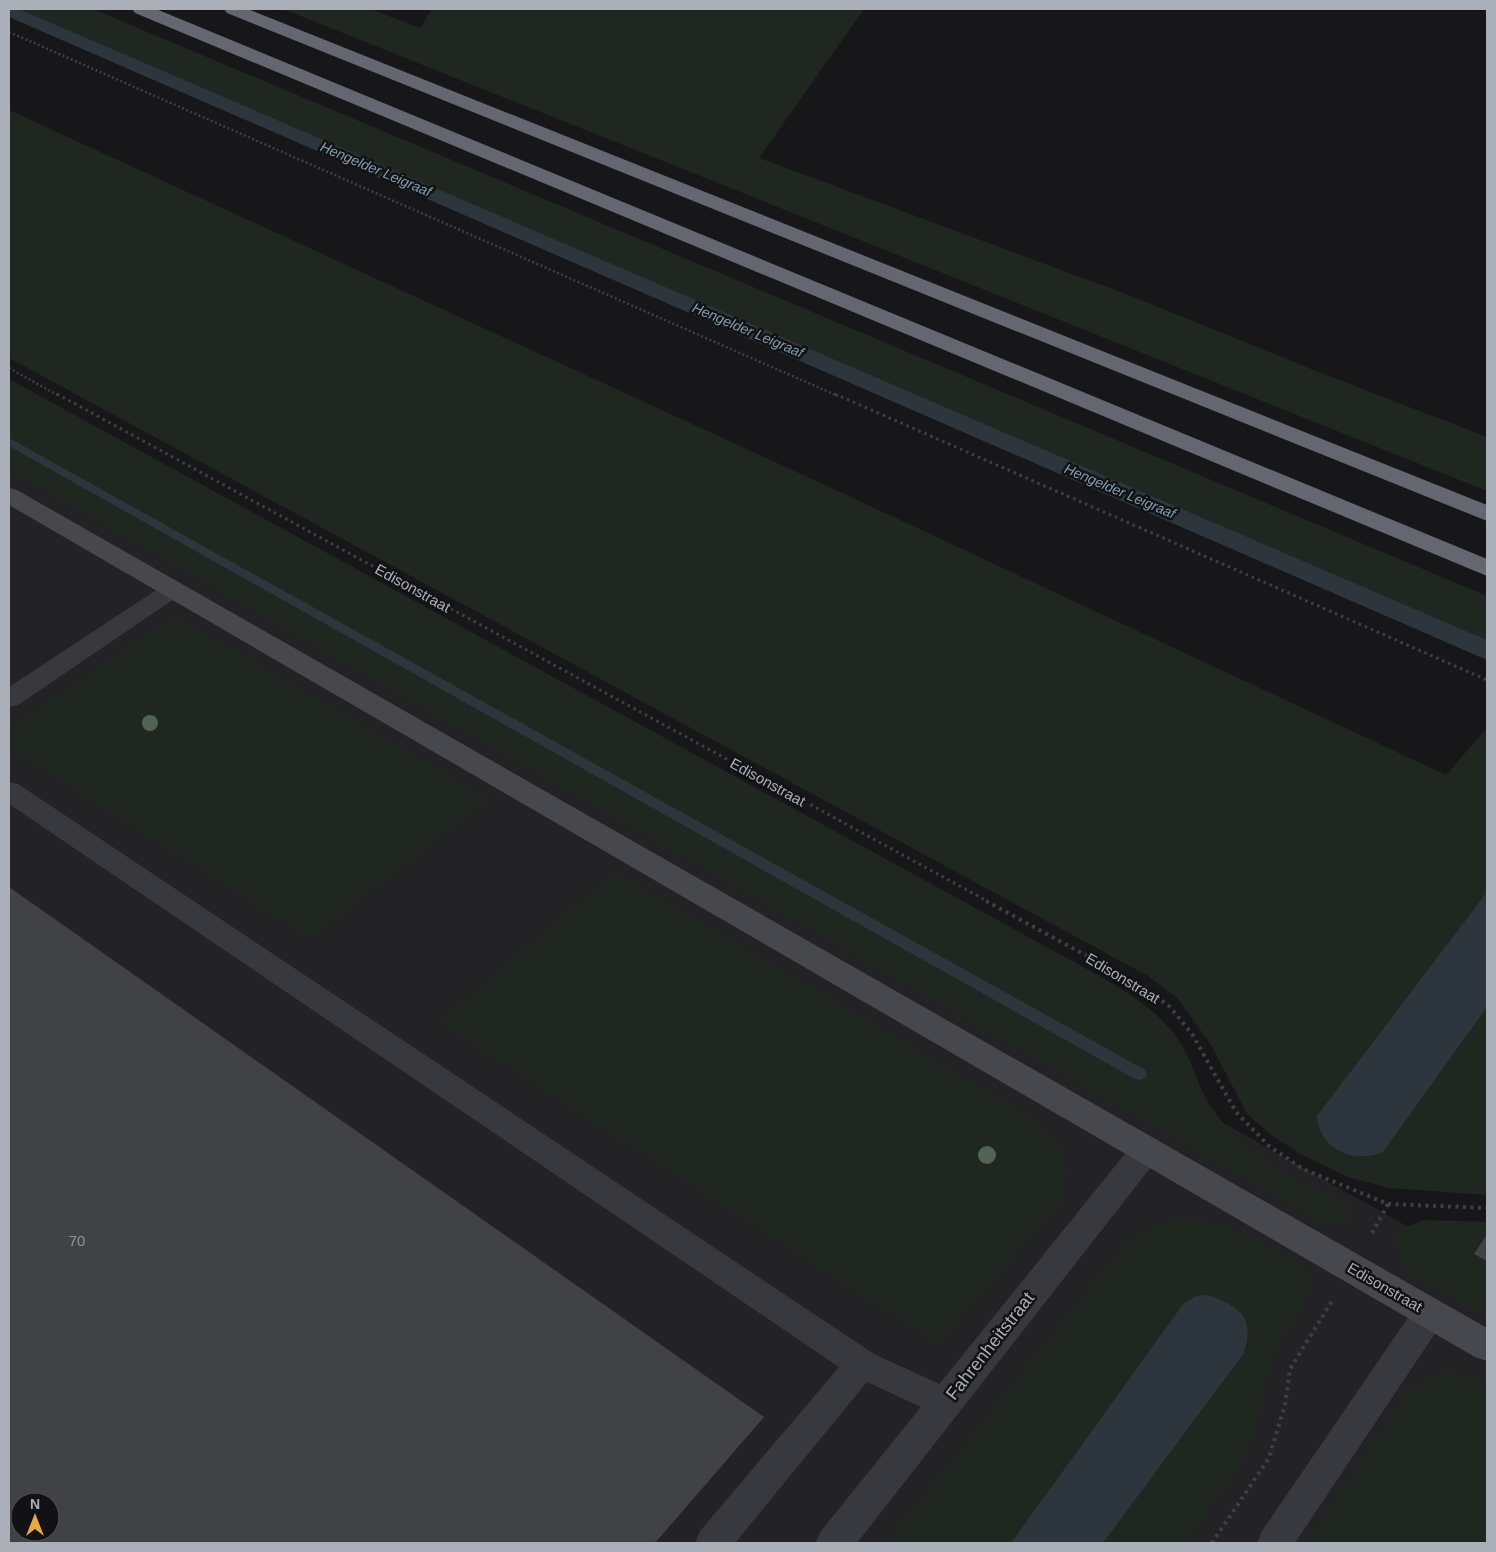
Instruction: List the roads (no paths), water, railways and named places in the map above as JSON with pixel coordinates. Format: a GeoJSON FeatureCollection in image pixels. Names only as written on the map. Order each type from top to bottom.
{"type":"FeatureCollection","features":[{"type":"Feature","properties":{"kind":"highway"},"geometry":{"type":"LineString","coordinates":[[141,9],[1487,568]]}},
{"type":"Feature","properties":{"kind":"highway"},"geometry":{"type":"LineString","coordinates":[[233,9],[1487,514]]}},
{"type":"Feature","properties":{"kind":"street","name":"Edisonstraat"},"geometry":{"type":"LineString","coordinates":[[9,495],[1487,1346]]}},
{"type":"Feature","properties":{"kind":"street","name":"Fahrenheitstraat"},"geometry":{"type":"LineString","coordinates":[[834,1543],[1147,1149]]}},
{"type":"Feature","properties":{"kind":"lane"},"geometry":{"type":"LineString","coordinates":[[9,699],[172,590]]}},
{"type":"Feature","properties":{"kind":"lane"},"geometry":{"type":"LineString","coordinates":[[9,791],[862,1364],[945,1403]]}},
{"type":"Feature","properties":{"kind":"lane"},"geometry":{"type":"LineString","coordinates":[[1276,1543],[1430,1313]]}},
{"type":"Feature","properties":{"kind":"lane"},"geometry":{"type":"LineString","coordinates":[[712,1543],[862,1364]]}},
{"type":"Feature","properties":{"kind":"water","name":"Hengelder Leigraaf"},"geometry":{"type":"Polygon","coordinates":[[[9,9],[19,9],[1487,640],[1487,660],[9,17],[9,9]]]}},
{"type":"Feature","properties":{"kind":"water"},"geometry":{"type":"Polygon","coordinates":[[[1487,892],[1487,1007],[1383,1152],[1360,1156],[1340,1151],[1324,1138],[1319,1128],[1317,1116],[1487,892]]]}},
{"type":"Feature","properties":{"kind":"water"},"geometry":{"type":"Polygon","coordinates":[[[1208,1295],[1229,1304],[1242,1315],[1248,1331],[1244,1353],[1103,1543],[1011,1543],[1184,1303],[1196,1296],[1208,1295]]]}},
{"type":"Feature","properties":{"kind":"waterway"},"geometry":{"type":"LineString","coordinates":[[9,441],[1139,1074]]}}]}
